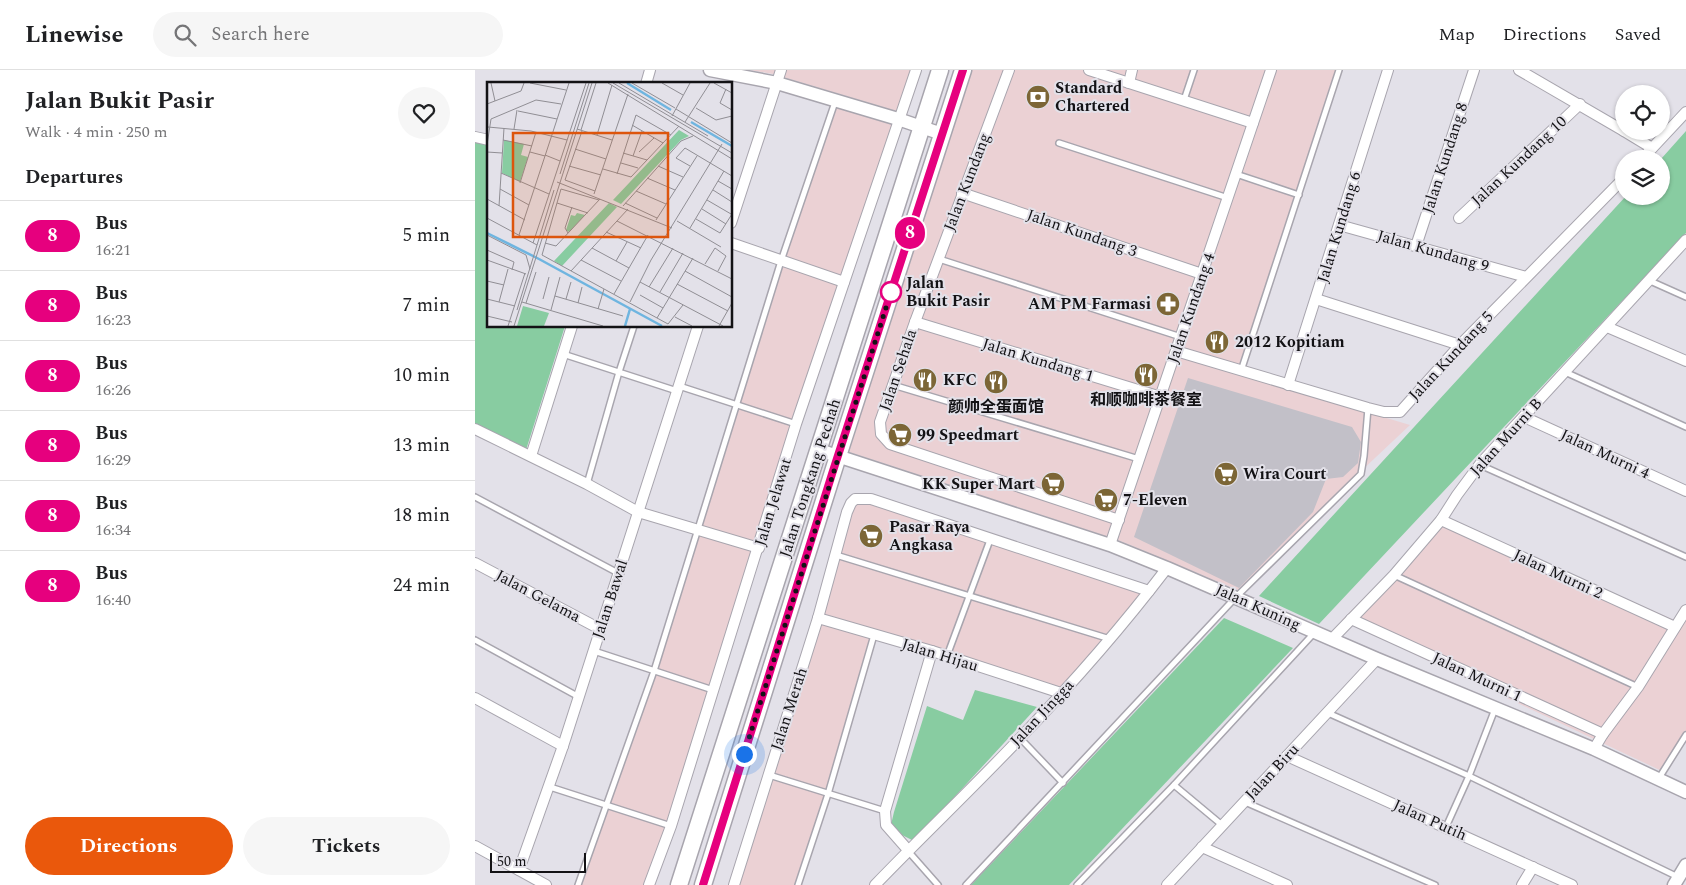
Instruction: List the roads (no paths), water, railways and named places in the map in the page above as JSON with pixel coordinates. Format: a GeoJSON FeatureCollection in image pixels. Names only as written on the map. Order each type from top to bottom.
{"type":"FeatureCollection","features":[{"type":"Feature","properties":{"kind":"main road","name":"Jalan Tongkang Pechah"},"geometry":{"type":"LineString","coordinates":[[679,885],[940,70]]}},
{"type":"Feature","properties":{"kind":"main road","name":"Jalan Tongkang Pechah"},"geometry":{"type":"LineString","coordinates":[[703,885],[838,456],[963,70]]}},
{"type":"Feature","properties":{"kind":"street"},"geometry":{"type":"LineString","coordinates":[[710,70],[777,83],[942,134]]}},
{"type":"Feature","properties":{"kind":"street"},"geometry":{"type":"LineString","coordinates":[[733,217],[781,70]]}},
{"type":"Feature","properties":{"kind":"street","name":"Jalan Jelawat"},"geometry":{"type":"LineString","coordinates":[[649,885],[671,826],[796,424],[916,70]]}},
{"type":"Feature","properties":{"kind":"street","name":"Jalan Kundang"},"geometry":{"type":"LineString","coordinates":[[915,322],[1009,70]]}},
{"type":"Feature","properties":{"kind":"street"},"geometry":{"type":"LineString","coordinates":[[1089,70],[1253,123]]}},
{"type":"Feature","properties":{"kind":"street"},"geometry":{"type":"LineString","coordinates":[[1129,83],[1132,70]]}},
{"type":"Feature","properties":{"kind":"street","name":"Jalan Kundang 4"},"geometry":{"type":"LineString","coordinates":[[1111,546],[1271,70]]}},
{"type":"Feature","properties":{"kind":"street","name":"Jalan Kundang 6"},"geometry":{"type":"LineString","coordinates":[[1288,384],[1317,299],[1388,70]]}},
{"type":"Feature","properties":{"kind":"street","name":"Jalan Kundang 8"},"geometry":{"type":"LineString","coordinates":[[1416,246],[1474,70]]}},
{"type":"Feature","properties":{"kind":"street"},"geometry":{"type":"LineString","coordinates":[[1519,70],[1615,125]]}},
{"type":"Feature","properties":{"kind":"street","name":"Jalan Kundang 10"},"geometry":{"type":"LineString","coordinates":[[1459,218],[1580,104]]}},
{"type":"Feature","properties":{"kind":"street"},"geometry":{"type":"LineString","coordinates":[[1639,140],[1652,148],[1686,112]]}},
{"type":"Feature","properties":{"kind":"street","name":"Jalan Kundang 5"},"geometry":{"type":"LineString","coordinates":[[1176,351],[1368,408],[1384,412],[1400,412],[1460,345],[1615,187]]}},
{"type":"Feature","properties":{"kind":"street","name":"Jalan Kundang 3"},"geometry":{"type":"LineString","coordinates":[[962,192],[1203,274]]}},
{"type":"Feature","properties":{"kind":"street","name":"Jalan Kundang 9"},"geometry":{"type":"LineString","coordinates":[[1339,225],[1526,277]]}},
{"type":"Feature","properties":{"kind":"street","name":"Jalan Murni B"},"geometry":{"type":"LineString","coordinates":[[1332,639],[1394,575],[1441,520],[1480,464],[1686,240]]}},
{"type":"Feature","properties":{"kind":"street"},"geometry":{"type":"LineString","coordinates":[[733,244],[844,282]]}},
{"type":"Feature","properties":{"kind":"street"},"geometry":{"type":"LineString","coordinates":[[1317,299],[1460,345]]}},
{"type":"Feature","properties":{"kind":"street","name":"Jalan Sehala"},"geometry":{"type":"LineString","coordinates":[[915,322],[881,422],[881,434],[890,444],[1119,520]]}},
{"type":"Feature","properties":{"kind":"street","name":"Jalan Kundang 1"},"geometry":{"type":"LineString","coordinates":[[915,322],[1161,397]]}},
{"type":"Feature","properties":{"kind":"street"},"geometry":{"type":"LineString","coordinates":[[1607,327],[1686,360]]}},
{"type":"Feature","properties":{"kind":"street"},"geometry":{"type":"LineString","coordinates":[[531,456],[570,328]]}},
{"type":"Feature","properties":{"kind":"street","name":"Jalan Bawal"},"geometry":{"type":"LineString","coordinates":[[519,870],[563,746],[697,328]]}},
{"type":"Feature","properties":{"kind":"street","name":"Jalan Murni 4"},"geometry":{"type":"LineString","coordinates":[[1524,417],[1686,491]]}},
{"type":"Feature","properties":{"kind":"street"},"geometry":{"type":"LineString","coordinates":[[475,429],[587,484],[638,512],[759,548]]}},
{"type":"Feature","properties":{"kind":"street","name":"Jalan Kuning"},"geometry":{"type":"LineString","coordinates":[[819,450],[1111,546],[1167,568],[1377,659],[1594,749],[1686,792]]}},
{"type":"Feature","properties":{"kind":"street","name":"Jalan Merah"},"geometry":{"type":"LineString","coordinates":[[734,885],[818,618],[851,503],[855,499],[861,498],[881,502],[990,540],[1149,591]]}},
{"type":"Feature","properties":{"kind":"street","name":"Jalan Murni 2"},"geometry":{"type":"LineString","coordinates":[[1441,520],[1675,627]]}},
{"type":"Feature","properties":{"kind":"street","name":"Jalan Gelama"},"geometry":{"type":"LineString","coordinates":[[475,563],[600,630]]}},
{"type":"Feature","properties":{"kind":"street","name":"Jalan Jingga"},"geometry":{"type":"LineString","coordinates":[[875,885],[1020,738],[1111,639],[1167,568]]}},
{"type":"Feature","properties":{"kind":"street"},"geometry":{"type":"LineString","coordinates":[[1594,749],[1638,687],[1686,612]]}},
{"type":"Feature","properties":{"kind":"street","name":"Jalan Hijau"},"geometry":{"type":"LineString","coordinates":[[818,618],[932,651],[1061,693]]}},
{"type":"Feature","properties":{"kind":"street","name":"Jalan Murni 1"},"geometry":{"type":"LineString","coordinates":[[1351,619],[1603,734]]}},
{"type":"Feature","properties":{"kind":"street"},"geometry":{"type":"LineString","coordinates":[[908,850],[887,826],[885,811],[932,651]]}},
{"type":"Feature","properties":{"kind":"street","name":"Jalan Biru"},"geometry":{"type":"LineString","coordinates":[[1167,885],[1377,659]]}},
{"type":"Feature","properties":{"kind":"street"},"geometry":{"type":"LineString","coordinates":[[475,698],[563,746]]}},
{"type":"Feature","properties":{"kind":"street","name":"Jalan Putih"},"geometry":{"type":"LineString","coordinates":[[1287,756],[1572,885]]}},
{"type":"Feature","properties":{"kind":"street"},"geometry":{"type":"LineString","coordinates":[[475,846],[546,885]]}},
{"type":"Feature","properties":{"kind":"street"},"geometry":{"type":"LineString","coordinates":[[1202,847],[1287,885]]}},
{"type":"Feature","properties":{"kind":"street"},"geometry":{"type":"LineString","coordinates":[[1676,881],[1686,865]]}},
{"type":"Feature","properties":{"kind":"street"},"geometry":{"type":"LineString","coordinates":[[1523,885],[1533,867]]}},
{"type":"Feature","properties":{"kind":"lane"},"geometry":{"type":"LineString","coordinates":[[1184,101],[1194,70]]}},
{"type":"Feature","properties":{"kind":"lane"},"geometry":{"type":"LineString","coordinates":[[1241,371],[1339,70]]}},
{"type":"Feature","properties":{"kind":"lane"},"geometry":{"type":"LineString","coordinates":[[578,885],[654,671],[781,260],[836,100]]}},
{"type":"Feature","properties":{"kind":"lane"},"geometry":{"type":"LineString","coordinates":[[1059,143],[1228,198]]}},
{"type":"Feature","properties":{"kind":"lane"},"geometry":{"type":"LineString","coordinates":[[1237,174],[1299,195]]}},
{"type":"Feature","properties":{"kind":"lane"},"geometry":{"type":"LineString","coordinates":[[938,259],[1181,337]]}},
{"type":"Feature","properties":{"kind":"lane"},"geometry":{"type":"LineString","coordinates":[[1648,280],[1686,297]]}},
{"type":"Feature","properties":{"kind":"lane"},"geometry":{"type":"LineString","coordinates":[[587,484],[633,328]]}},
{"type":"Feature","properties":{"kind":"lane"},"geometry":{"type":"LineString","coordinates":[[563,354],[796,424]]}},
{"type":"Feature","properties":{"kind":"lane"},"geometry":{"type":"LineString","coordinates":[[1564,372],[1686,427]]}},
{"type":"Feature","properties":{"kind":"lane"},"geometry":{"type":"LineString","coordinates":[[893,385],[1139,460]]}},
{"type":"Feature","properties":{"kind":"lane"},"geometry":{"type":"LineString","coordinates":[[966,885],[1236,597],[1361,474],[1368,408]]}},
{"type":"Feature","properties":{"kind":"lane"},"geometry":{"type":"LineString","coordinates":[[1480,464],[1686,557]]}},
{"type":"Feature","properties":{"kind":"lane"},"geometry":{"type":"LineString","coordinates":[[475,497],[619,573]]}},
{"type":"Feature","properties":{"kind":"lane"},"geometry":{"type":"LineString","coordinates":[[947,656],[990,540]]}},
{"type":"Feature","properties":{"kind":"lane"},"geometry":{"type":"LineString","coordinates":[[835,556],[1111,639]]}},
{"type":"Feature","properties":{"kind":"lane"},"geometry":{"type":"LineString","coordinates":[[1394,575],[1638,687]]}},
{"type":"Feature","properties":{"kind":"lane"},"geometry":{"type":"LineString","coordinates":[[1077,885],[1174,785],[1315,632]]}},
{"type":"Feature","properties":{"kind":"lane"},"geometry":{"type":"LineString","coordinates":[[798,885],[828,794],[875,635]]}},
{"type":"Feature","properties":{"kind":"lane"},"geometry":{"type":"LineString","coordinates":[[475,640],[579,697]]}},
{"type":"Feature","properties":{"kind":"lane"},"geometry":{"type":"LineString","coordinates":[[593,651],[713,690]]}},
{"type":"Feature","properties":{"kind":"lane"},"geometry":{"type":"LineString","coordinates":[[1446,827],[1469,776],[1495,708]]}},
{"type":"Feature","properties":{"kind":"lane"},"geometry":{"type":"LineString","coordinates":[[1327,712],[1469,776],[1676,881]]}},
{"type":"Feature","properties":{"kind":"lane"},"geometry":{"type":"LineString","coordinates":[[1659,778],[1686,735]]}},
{"type":"Feature","properties":{"kind":"lane"},"geometry":{"type":"LineString","coordinates":[[1020,738],[1063,782]]}},
{"type":"Feature","properties":{"kind":"lane"},"geometry":{"type":"LineString","coordinates":[[768,775],[885,811]]}},
{"type":"Feature","properties":{"kind":"lane"},"geometry":{"type":"LineString","coordinates":[[1174,785],[1222,826]]}},
{"type":"Feature","properties":{"kind":"lane"},"geometry":{"type":"LineString","coordinates":[[549,787],[671,826]]}},
{"type":"Feature","properties":{"kind":"lane"},"geometry":{"type":"LineString","coordinates":[[1245,802],[1435,885]]}},
{"type":"Feature","properties":{"kind":"lane"},"geometry":{"type":"LineString","coordinates":[[908,850],[938,885]]}},
{"type":"Feature","properties":{"kind":"place","name":"Standard Chartered"},"geometry":{"type":"Point","coordinates":[1038,97]}},
{"type":"Feature","properties":{"kind":"place","name":"Jalan Bukit Pasir"},"geometry":{"type":"Point","coordinates":[891,292]}},
{"type":"Feature","properties":{"kind":"place","name":"AM PM Farmasi"},"geometry":{"type":"Point","coordinates":[1168,304]}},
{"type":"Feature","properties":{"kind":"place","name":"2012 Kopitiam"},"geometry":{"type":"Point","coordinates":[1217,342]}},
{"type":"Feature","properties":{"kind":"place","name":"和顺咖啡茶餐室"},"geometry":{"type":"Point","coordinates":[1146,375]}},
{"type":"Feature","properties":{"kind":"place","name":"KFC"},"geometry":{"type":"Point","coordinates":[925,380]}},
{"type":"Feature","properties":{"kind":"place","name":"颜帅全蛋面馆"},"geometry":{"type":"Point","coordinates":[996,382]}},
{"type":"Feature","properties":{"kind":"place","name":"99 Speedmart"},"geometry":{"type":"Point","coordinates":[900,435]}},
{"type":"Feature","properties":{"kind":"place","name":"Wira Court"},"geometry":{"type":"Point","coordinates":[1226,474]}},
{"type":"Feature","properties":{"kind":"place","name":"KK Super Mart"},"geometry":{"type":"Point","coordinates":[1053,484]}},
{"type":"Feature","properties":{"kind":"place","name":"7-Eleven"},"geometry":{"type":"Point","coordinates":[1106,500]}},
{"type":"Feature","properties":{"kind":"place","name":"Pasar Raya Angkasa"},"geometry":{"type":"Point","coordinates":[871,536]}}]}
